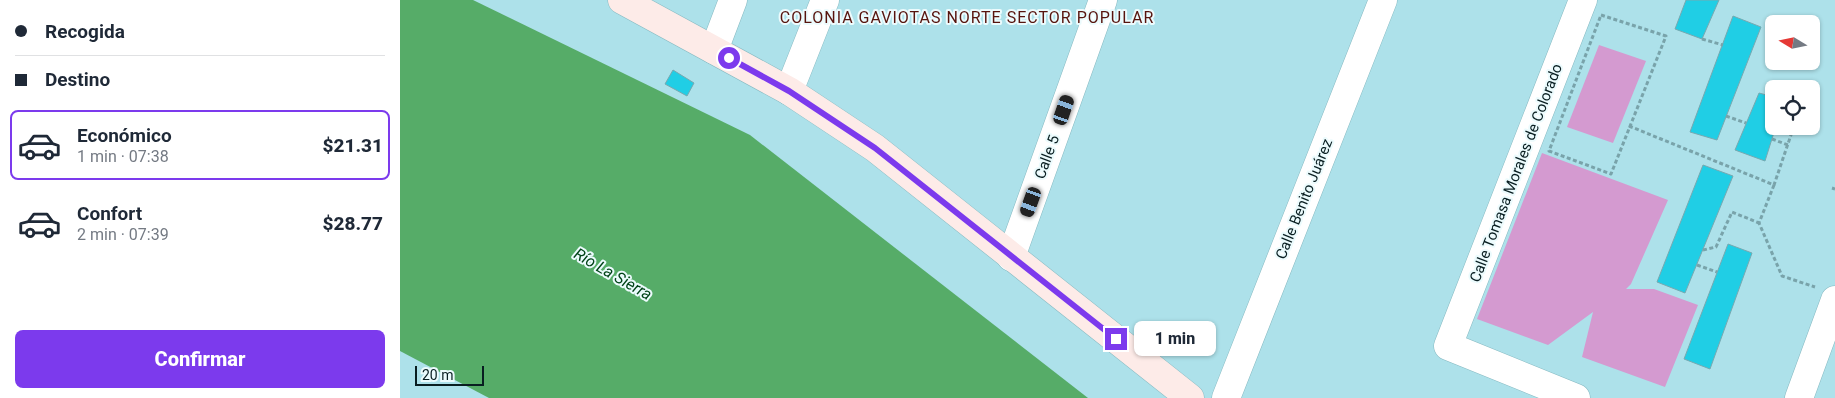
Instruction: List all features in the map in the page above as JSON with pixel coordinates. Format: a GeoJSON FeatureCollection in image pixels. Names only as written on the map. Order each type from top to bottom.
{"type":"FeatureCollection","features":[{"type":"Feature","properties":{"kind":"main road"},"geometry":{"type":"LineString","coordinates":[[629,1],[789,91],[875,148],[1190,398]]}},
{"type":"Feature","properties":{"kind":"street"},"geometry":{"type":"LineString","coordinates":[[714,50],[733,0]]}},
{"type":"Feature","properties":{"kind":"street"},"geometry":{"type":"LineString","coordinates":[[789,91],[825,0]]}},
{"type":"Feature","properties":{"kind":"street","name":"Calle 5"},"geometry":{"type":"LineString","coordinates":[[1012,257],[1103,0]]}},
{"type":"Feature","properties":{"kind":"street","name":"Calle Benito Juárez"},"geometry":{"type":"LineString","coordinates":[[1226,398],[1383,0]]}},
{"type":"Feature","properties":{"kind":"street","name":"Calle Tomasa Morales de Colorado"},"geometry":{"type":"LineString","coordinates":[[1576,398],[1448,346],[1583,0]]}},
{"type":"Feature","properties":{"kind":"street"},"geometry":{"type":"LineString","coordinates":[[1799,398],[1826,293]]}},
{"type":"Feature","properties":{"kind":"path"},"geometry":{"type":"LineString","coordinates":[[1601,15],[1666,36],[1629,126],[1611,174],[1549,151],[1601,15]]}},
{"type":"Feature","properties":{"kind":"path"},"geometry":{"type":"LineString","coordinates":[[1702,39],[1722,45]]}},
{"type":"Feature","properties":{"kind":"path"},"geometry":{"type":"LineString","coordinates":[[1726,116],[1746,123]]}},
{"type":"Feature","properties":{"kind":"path"},"geometry":{"type":"LineString","coordinates":[[1629,126],[1774,185]]}},
{"type":"Feature","properties":{"kind":"path"},"geometry":{"type":"LineString","coordinates":[[1759,223],[1791,135]]}},
{"type":"Feature","properties":{"kind":"path"},"geometry":{"type":"LineString","coordinates":[[1772,139],[1788,145]]}},
{"type":"Feature","properties":{"kind":"path"},"geometry":{"type":"LineString","coordinates":[[1703,250],[1716,247],[1732,212],[1759,223],[1782,276],[1826,293]]}},
{"type":"Feature","properties":{"kind":"path"},"geometry":{"type":"LineString","coordinates":[[1697,265],[1717,272]]}},
{"type":"Feature","properties":{"kind":"shaded area"},"geometry":{"type":"Polygon","coordinates":[[[1599,45],[1646,61],[1613,143],[1567,127],[1599,45]]]}},
{"type":"Feature","properties":{"kind":"shaded area"},"geometry":{"type":"Polygon","coordinates":[[[1542,153],[1668,200],[1631,284],[1626,289],[1654,289],[1698,305],[1665,387],[1582,357],[1593,312],[1548,345],[1477,319],[1542,153]]]}},
{"type":"Feature","properties":{"kind":"water","name":"Río La Sierra"},"geometry":{"type":"Polygon","coordinates":[[[400,0],[473,0],[750,135],[1088,398],[489,398],[400,351],[400,0]]]}},
{"type":"Feature","properties":{"kind":"building"},"geometry":{"type":"Polygon","coordinates":[[[1686,0],[1719,0],[1702,39],[1675,29],[1686,0]]]}},
{"type":"Feature","properties":{"kind":"building"},"geometry":{"type":"Polygon","coordinates":[[[1733,16],[1761,27],[1717,140],[1690,132],[1733,16]]]}},
{"type":"Feature","properties":{"kind":"building"},"geometry":{"type":"Polygon","coordinates":[[[673,70],[694,83],[687,96],[665,84],[673,70]]]}},
{"type":"Feature","properties":{"kind":"building"},"geometry":{"type":"Polygon","coordinates":[[[1759,93],[1765,95],[1765,135],[1773,135],[1765,161],[1735,150],[1759,93]]]}},
{"type":"Feature","properties":{"kind":"building"},"geometry":{"type":"Polygon","coordinates":[[[1703,165],[1733,176],[1685,293],[1657,282],[1703,165]]]}},
{"type":"Feature","properties":{"kind":"building"},"geometry":{"type":"Polygon","coordinates":[[[1728,244],[1752,253],[1710,369],[1684,359],[1728,244]]]}},
{"type":"Feature","properties":{"kind":"district","name":"COLONIA GAVIOTAS NORTE SECTOR POPULAR"},"geometry":{"type":"Point","coordinates":[967,17]}},
{"type":"Feature","properties":{"kind":"route"},"geometry":{"type":"LineString","coordinates":[[729,58],[789,91],[875,148],[1116,339]]}}]}
